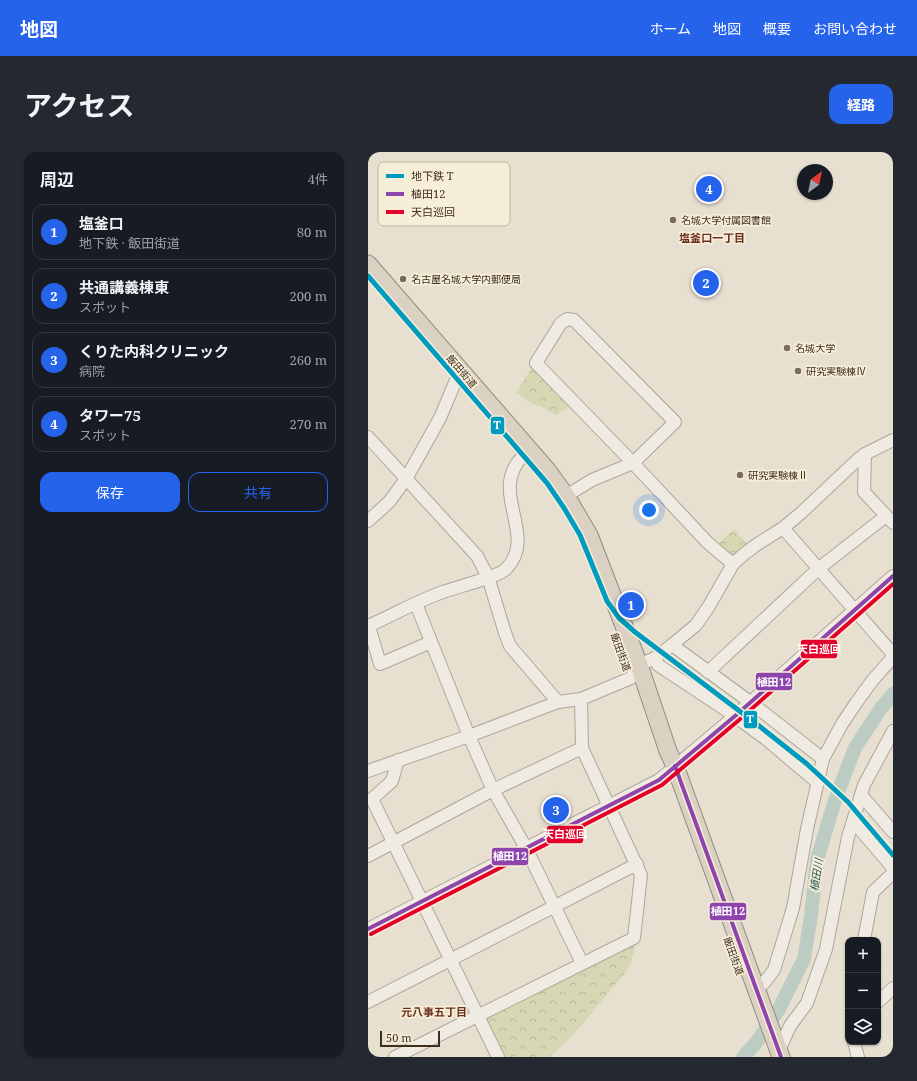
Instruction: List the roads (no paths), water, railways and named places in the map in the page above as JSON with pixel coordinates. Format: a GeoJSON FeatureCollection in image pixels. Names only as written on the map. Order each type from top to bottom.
{"type":"FeatureCollection","features":[{"type":"Feature","properties":{"kind":"highway","name":"飯田街道"},"geometry":{"type":"LineString","coordinates":[[368,264],[547,470],[566,496],[589,535],[635,672],[774,1049]]}},
{"type":"Feature","properties":{"kind":"highway","name":"飯田街道"},"geometry":{"type":"LineString","coordinates":[[368,279],[522,457],[560,506],[583,546],[635,672]]}},
{"type":"Feature","properties":{"kind":"street"},"geometry":{"type":"LineString","coordinates":[[566,496],[592,480],[633,462],[675,422],[574,320],[567,319],[562,323],[536,363],[633,462],[708,543],[733,564]]}},
{"type":"Feature","properties":{"kind":"street"},"geometry":{"type":"LineString","coordinates":[[368,521],[389,502],[406,479],[440,418],[456,380]]}},
{"type":"Feature","properties":{"kind":"street"},"geometry":{"type":"LineString","coordinates":[[368,437],[477,556],[488,577],[510,646],[558,702]]}},
{"type":"Feature","properties":{"kind":"street"},"geometry":{"type":"LineString","coordinates":[[368,770],[469,736],[558,702],[581,699],[635,672],[672,646],[696,625],[709,606],[733,564],[756,545],[783,528],[801,514],[865,454],[893,440]]}},
{"type":"Feature","properties":{"kind":"street"},"geometry":{"type":"LineString","coordinates":[[708,672],[818,569],[889,520],[864,492],[865,454]]}},
{"type":"Feature","properties":{"kind":"street"},"geometry":{"type":"LineString","coordinates":[[431,642],[380,664],[368,626],[442,592],[505,570],[515,558],[519,538],[510,494],[510,478],[522,457]]}},
{"type":"Feature","properties":{"kind":"street"},"geometry":{"type":"LineString","coordinates":[[756,997],[774,970],[793,908],[807,829],[823,758],[842,724],[856,703],[893,656],[783,528]]}},
{"type":"Feature","properties":{"kind":"street"},"geometry":{"type":"LineString","coordinates":[[368,929],[658,780],[735,716],[893,576]]}},
{"type":"Feature","properties":{"kind":"street"},"geometry":{"type":"LineString","coordinates":[[416,604],[469,736],[494,790],[526,848],[582,963]]}},
{"type":"Feature","properties":{"kind":"street"},"geometry":{"type":"LineString","coordinates":[[672,646],[750,702],[823,758]]}},
{"type":"Feature","properties":{"kind":"street"},"geometry":{"type":"LineString","coordinates":[[655,658],[658,665],[735,716],[766,739],[818,783]]}},
{"type":"Feature","properties":{"kind":"street"},"geometry":{"type":"LineString","coordinates":[[395,1057],[417,1052],[477,1017],[634,938],[641,875],[582,748],[581,699]]}},
{"type":"Feature","properties":{"kind":"street"},"geometry":{"type":"LineString","coordinates":[[774,1049],[807,1003],[826,949],[848,837],[864,785],[892,738]]}},
{"type":"Feature","properties":{"kind":"street"},"geometry":{"type":"LineString","coordinates":[[368,856],[494,790],[582,748]]}},
{"type":"Feature","properties":{"kind":"street"},"geometry":{"type":"LineString","coordinates":[[398,760],[392,781],[370,801],[393,843],[477,1017],[498,1057]]}},
{"type":"Feature","properties":{"kind":"street"},"geometry":{"type":"LineString","coordinates":[[861,795],[893,832]]}},
{"type":"Feature","properties":{"kind":"street"},"geometry":{"type":"LineString","coordinates":[[853,821],[893,868]]}},
{"type":"Feature","properties":{"kind":"street"},"geometry":{"type":"LineString","coordinates":[[368,1002],[637,864]]}},
{"type":"Feature","properties":{"kind":"street"},"geometry":{"type":"LineString","coordinates":[[865,937],[873,892],[893,873]]}},
{"type":"Feature","properties":{"kind":"street"},"geometry":{"type":"LineString","coordinates":[[881,999],[893,988]]}},
{"type":"Feature","properties":{"kind":"street"},"geometry":{"type":"LineString","coordinates":[[855,1045],[858,1057]]}},
{"type":"Feature","properties":{"kind":"waterway","name":"植田川"},"geometry":{"type":"LineString","coordinates":[[743,1057],[756,1043],[779,1009],[804,959],[811,916],[817,860],[835,800],[855,748],[881,708],[893,694]]}},
{"type":"Feature","properties":{"kind":"metro line","name":"T"},"geometry":{"type":"LineString","coordinates":[[368,276],[547,483],[580,535],[607,601],[619,618],[635,632],[807,764],[848,802],[893,855]]}},
{"type":"Feature","properties":{"kind":"place","name":"タワー75"},"geometry":{"type":"Point","coordinates":[709,189]}},
{"type":"Feature","properties":{"kind":"place","name":"名城大学付属図書館"},"geometry":{"type":"Point","coordinates":[673,220]}},
{"type":"Feature","properties":{"kind":"place","name":"名古屋名城大学内郵便局"},"geometry":{"type":"Point","coordinates":[403,279]}},
{"type":"Feature","properties":{"kind":"place","name":"共通講義棟東"},"geometry":{"type":"Point","coordinates":[706,283]}},
{"type":"Feature","properties":{"kind":"place","name":"名城大学"},"geometry":{"type":"Point","coordinates":[787,348]}},
{"type":"Feature","properties":{"kind":"place","name":"研究実験棟Ⅳ"},"geometry":{"type":"Point","coordinates":[798,371]}},
{"type":"Feature","properties":{"kind":"place","name":"研究実験棟Ⅱ"},"geometry":{"type":"Point","coordinates":[740,475]}},
{"type":"Feature","properties":{"kind":"place","name":"塩釜口"},"geometry":{"type":"Point","coordinates":[631,605]}},
{"type":"Feature","properties":{"kind":"place","name":"くりた内科クリニック"},"geometry":{"type":"Point","coordinates":[556,810]}},
{"type":"Feature","properties":{"kind":"district","name":"塩釜口一丁目"},"geometry":{"type":"Point","coordinates":[712,237]}},
{"type":"Feature","properties":{"kind":"district","name":"元八事五丁目"},"geometry":{"type":"Point","coordinates":[434,1011]}}]}
